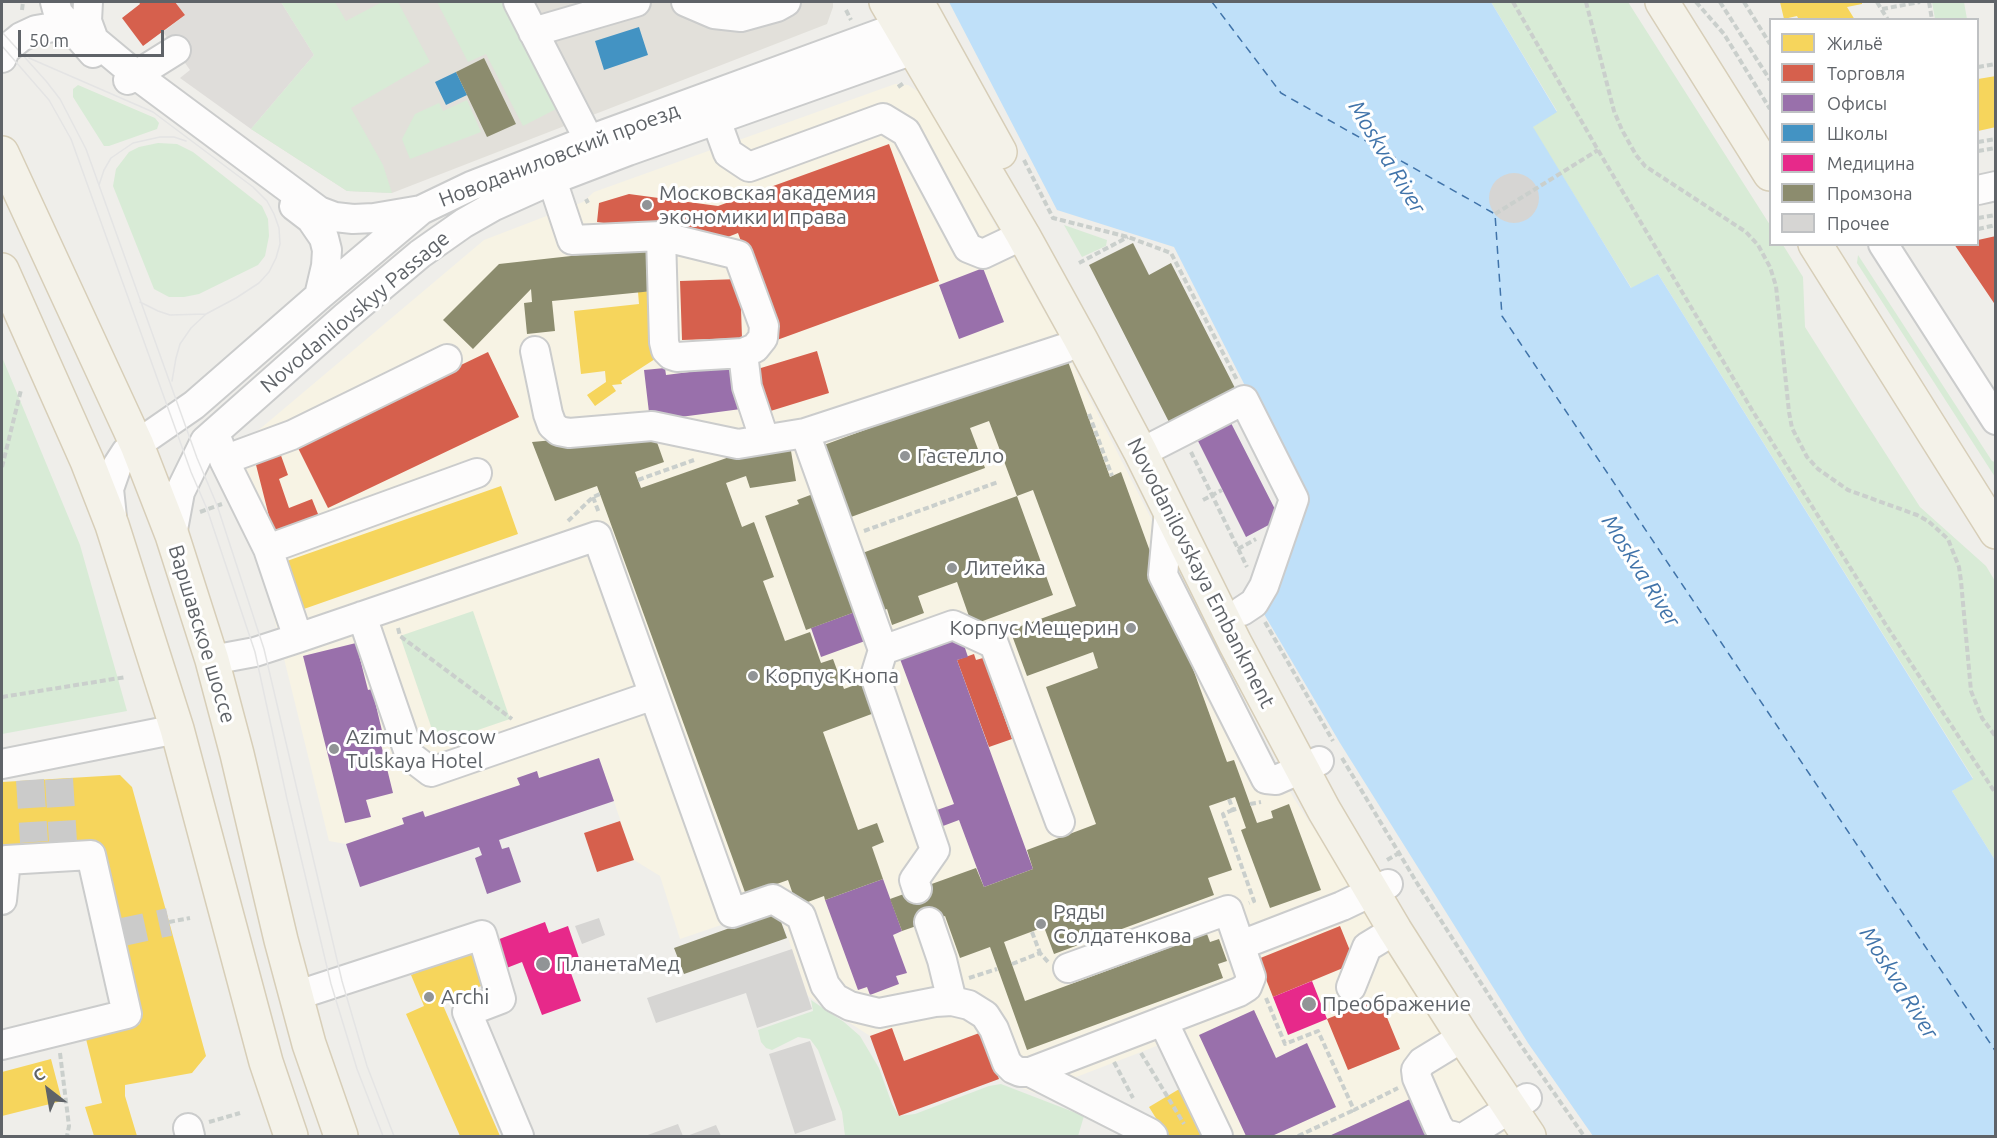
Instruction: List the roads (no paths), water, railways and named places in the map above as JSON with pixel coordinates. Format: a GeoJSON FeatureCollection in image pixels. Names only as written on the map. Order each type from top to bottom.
{"type":"FeatureCollection","features":[{"type":"Feature","properties":{"kind":"main road"},"geometry":{"type":"LineString","coordinates":[[1662,2],[1769,172]]}},
{"type":"Feature","properties":{"kind":"main road","name":"Novodanilovskaya Embankment"},"geometry":{"type":"LineString","coordinates":[[913,23],[1023,235],[1081,340],[1235,643],[1311,765],[1380,888],[1519,1103],[1529,1137]]}},
{"type":"Feature","properties":{"kind":"main road","name":"Novodanilovskaya Embankment"},"geometry":{"type":"LineString","coordinates":[[913,23],[1168,438],[1255,597],[1311,765]]}},
{"type":"Feature","properties":{"kind":"main road","name":"Варшавское шоссе"},"geometry":{"type":"LineString","coordinates":[[2,153],[136,445],[172,535],[212,660],[309,1044],[341,1137]]}},
{"type":"Feature","properties":{"kind":"main road"},"geometry":{"type":"LineString","coordinates":[[1816,246],[1995,532]]}},
{"type":"Feature","properties":{"kind":"main road"},"geometry":{"type":"LineString","coordinates":[[2,270],[87,461],[112,525],[177,729],[266,1062],[291,1137]]}},
{"type":"Feature","properties":{"kind":"main road","name":"Novodanilovskaya Embankment"},"geometry":{"type":"LineString","coordinates":[[1380,888],[1395,930],[1462,1037],[1519,1103],[1553,1137]]}},
{"type":"Feature","properties":{"kind":"street"},"geometry":{"type":"LineString","coordinates":[[55,2],[58,13],[82,8]]}},
{"type":"Feature","properties":{"kind":"street"},"geometry":{"type":"LineString","coordinates":[[518,2],[593,151]]}},
{"type":"Feature","properties":{"kind":"street"},"geometry":{"type":"LineString","coordinates":[[533,32],[636,2]]}},
{"type":"Feature","properties":{"kind":"street"},"geometry":{"type":"LineString","coordinates":[[686,2],[714,14],[741,17],[777,7],[786,2]]}},
{"type":"Feature","properties":{"kind":"street"},"geometry":{"type":"LineString","coordinates":[[4,48],[21,36],[36,30],[54,27],[82,8]]}},
{"type":"Feature","properties":{"kind":"street"},"geometry":{"type":"LineString","coordinates":[[82,8],[87,48],[319,211],[335,217],[353,219],[421,210]]}},
{"type":"Feature","properties":{"kind":"street","name":"Novodanilovskyy Passage"},"geometry":{"type":"LineString","coordinates":[[172,535],[180,492],[205,441],[214,431],[420,254],[464,223],[492,207],[552,180],[593,151],[716,120],[913,23]]}},
{"type":"Feature","properties":{"kind":"street","name":"Новоданиловский проезд"},"geometry":{"type":"LineString","coordinates":[[112,525],[109,489],[117,466],[126,452],[194,405],[421,210],[471,186],[593,151],[913,23]]}},
{"type":"Feature","properties":{"kind":"street"},"geometry":{"type":"LineString","coordinates":[[132,78],[176,50]]}},
{"type":"Feature","properties":{"kind":"street"},"geometry":{"type":"LineString","coordinates":[[132,78],[311,219],[324,238],[327,250],[319,296]]}},
{"type":"Feature","properties":{"kind":"street"},"geometry":{"type":"LineString","coordinates":[[716,120],[728,153],[749,167],[883,118],[906,132],[968,248],[983,254],[1023,235]]}},
{"type":"Feature","properties":{"kind":"street"},"geometry":{"type":"LineString","coordinates":[[552,180],[572,240],[661,236],[738,255],[764,326],[763,338],[755,348],[743,353],[677,357],[666,350],[661,236]]}},
{"type":"Feature","properties":{"kind":"street"},"geometry":{"type":"LineString","coordinates":[[1979,190],[1995,186]]}},
{"type":"Feature","properties":{"kind":"street"},"geometry":{"type":"LineString","coordinates":[[1884,246],[1995,420]]}},
{"type":"Feature","properties":{"kind":"street"},"geometry":{"type":"LineString","coordinates":[[535,351],[548,414],[552,425],[559,431],[569,433],[652,426],[751,441],[805,433],[1065,348],[1081,340]]}},
{"type":"Feature","properties":{"kind":"street"},"geometry":{"type":"LineString","coordinates":[[743,353],[751,441]]}},
{"type":"Feature","properties":{"kind":"street"},"geometry":{"type":"LineString","coordinates":[[224,460],[292,435],[447,359]]}},
{"type":"Feature","properties":{"kind":"street"},"geometry":{"type":"LineString","coordinates":[[1168,438],[1244,400],[1294,499],[1255,597]]}},
{"type":"Feature","properties":{"kind":"street"},"geometry":{"type":"LineString","coordinates":[[214,431],[224,460],[268,549],[298,638]]}},
{"type":"Feature","properties":{"kind":"street"},"geometry":{"type":"LineString","coordinates":[[805,433],[883,650],[875,676],[935,850],[914,880],[917,889]]}},
{"type":"Feature","properties":{"kind":"street"},"geometry":{"type":"LineString","coordinates":[[268,549],[477,473]]}},
{"type":"Feature","properties":{"kind":"street"},"geometry":{"type":"LineString","coordinates":[[212,660],[255,652],[597,536],[732,913],[773,899],[801,916],[825,985],[835,998],[850,1006],[879,1013],[951,993]]}},
{"type":"Feature","properties":{"kind":"street"},"geometry":{"type":"LineString","coordinates":[[363,616],[410,756],[431,772],[654,695]]}},
{"type":"Feature","properties":{"kind":"street"},"geometry":{"type":"LineString","coordinates":[[883,650],[953,625],[994,644],[1060,822]]}},
{"type":"Feature","properties":{"kind":"street"},"geometry":{"type":"LineString","coordinates":[[20,768],[58,766],[177,729]]}},
{"type":"Feature","properties":{"kind":"street"},"geometry":{"type":"LineString","coordinates":[[2,900],[6,860],[34,850],[63,849],[91,855],[113,934],[127,1014],[2,1045]]}},
{"type":"Feature","properties":{"kind":"street"},"geometry":{"type":"LineString","coordinates":[[1241,945],[1342,906],[1380,888]]}},
{"type":"Feature","properties":{"kind":"street"},"geometry":{"type":"LineString","coordinates":[[1030,1072],[1239,992],[1250,982],[1250,971],[1228,910],[1068,968]]}},
{"type":"Feature","properties":{"kind":"street"},"geometry":{"type":"LineString","coordinates":[[929,922],[951,993],[985,1015],[994,1029],[1007,1063],[1013,1069],[1030,1072],[1152,1135]]}},
{"type":"Feature","properties":{"kind":"street"},"geometry":{"type":"LineString","coordinates":[[1351,987],[1367,947],[1395,930]]}},
{"type":"Feature","properties":{"kind":"street"},"geometry":{"type":"LineString","coordinates":[[296,996],[482,935],[501,999],[466,1012],[519,1137]]}},
{"type":"Feature","properties":{"kind":"street"},"geometry":{"type":"LineString","coordinates":[[1163,1021],[1218,1137]]}},
{"type":"Feature","properties":{"kind":"street"},"geometry":{"type":"LineString","coordinates":[[1453,1137],[1444,1134],[1438,1126],[1417,1078],[1416,1070],[1422,1062],[1462,1037]]}},
{"type":"Feature","properties":{"kind":"street"},"geometry":{"type":"LineString","coordinates":[[1466,1137],[1519,1103]]}},
{"type":"Feature","properties":{"kind":"water","name":"Moskva River"},"geometry":{"type":"Polygon","coordinates":[[[949,2],[1491,2],[1557,112],[1533,127],[1631,288],[1658,274],[1973,779],[1952,791],[1995,860],[1995,1136],[1593,1136],[1528,1043],[1340,743],[1264,614],[1305,503],[1174,247],[1057,210],[949,2]]]}},
{"type":"Feature","properties":{"kind":"tunnel"},"geometry":{"type":"LineString","coordinates":[[59,779],[63,842]]}},
{"type":"Feature","properties":{"kind":"tunnel"},"geometry":{"type":"LineString","coordinates":[[30,780],[34,842]]}},
{"type":"Feature","properties":{"kind":"tunnel"},"geometry":{"type":"LineString","coordinates":[[118,933],[169,922]]}},
{"type":"Feature","properties":{"kind":"tram line"},"geometry":{"type":"LineString","coordinates":[[2,32],[60,99],[86,149],[197,458],[217,505],[264,649],[342,981],[367,1066],[394,1136]]}},
{"type":"Feature","properties":{"kind":"tram line"},"geometry":{"type":"LineString","coordinates":[[2,46],[49,100],[71,139],[191,472],[207,509],[255,652],[331,984],[357,1069],[383,1136]]}},
{"type":"Feature","properties":{"kind":"tram line"},"geometry":{"type":"LineString","coordinates":[[29,58],[153,112],[253,187],[267,201],[274,214],[279,228],[280,244],[269,272],[259,283],[206,314],[191,328],[180,344],[172,381]]}},
{"type":"Feature","properties":{"kind":"tram line"},"geometry":{"type":"LineString","coordinates":[[99,185],[111,158],[133,143],[160,137],[174,137],[186,141]]}},
{"type":"Feature","properties":{"kind":"tram line"},"geometry":{"type":"LineString","coordinates":[[140,302],[170,315],[206,314]]}},
{"type":"Feature","properties":{"kind":"place","name":"Московская академия экономики и права"},"geometry":{"type":"Point","coordinates":[647,205]}},
{"type":"Feature","properties":{"kind":"place","name":"Гастелло"},"geometry":{"type":"Point","coordinates":[905,456]}},
{"type":"Feature","properties":{"kind":"place","name":"Литейка"},"geometry":{"type":"Point","coordinates":[952,568]}},
{"type":"Feature","properties":{"kind":"place","name":"Корпус Мещерин"},"geometry":{"type":"Point","coordinates":[1131,628]}},
{"type":"Feature","properties":{"kind":"place","name":"Корпус Кнопа"},"geometry":{"type":"Point","coordinates":[753,676]}},
{"type":"Feature","properties":{"kind":"place","name":"Azimut Moscow Tulskaya Hotel"},"geometry":{"type":"Point","coordinates":[334,749]}},
{"type":"Feature","properties":{"kind":"place","name":"Ряды Солдатенкова"},"geometry":{"type":"Point","coordinates":[1041,924]}},
{"type":"Feature","properties":{"kind":"place","name":"ПланетаМед"},"geometry":{"type":"Point","coordinates":[543,964]}},
{"type":"Feature","properties":{"kind":"place","name":"Archi"},"geometry":{"type":"Point","coordinates":[429,997]}},
{"type":"Feature","properties":{"kind":"place","name":"Преображение"},"geometry":{"type":"Point","coordinates":[1309,1004]}}]}
